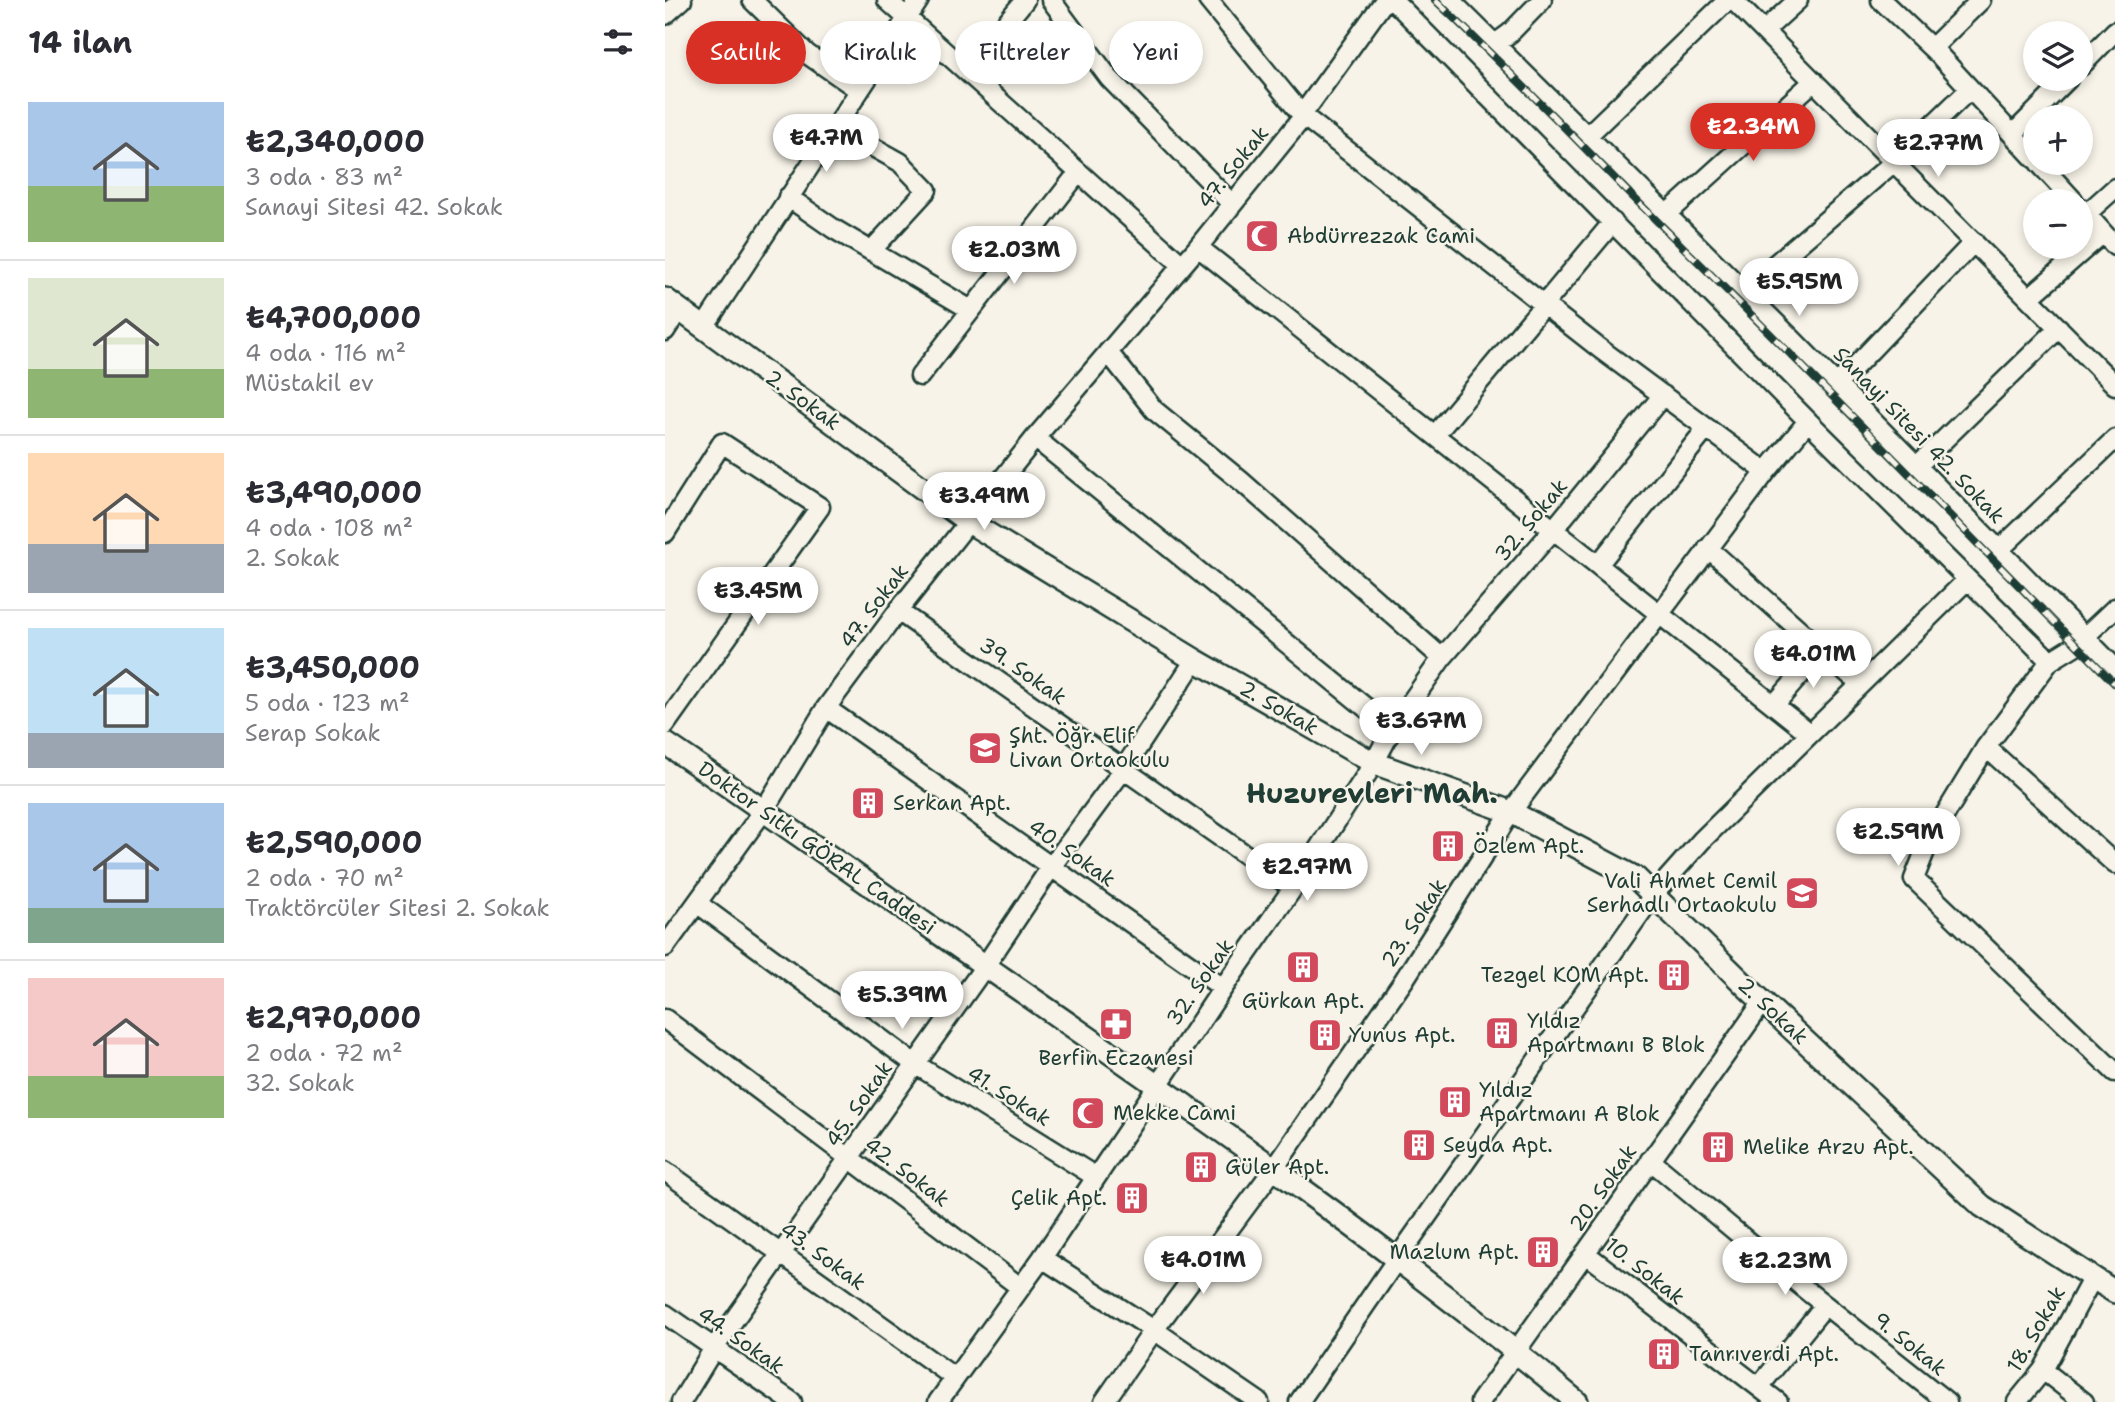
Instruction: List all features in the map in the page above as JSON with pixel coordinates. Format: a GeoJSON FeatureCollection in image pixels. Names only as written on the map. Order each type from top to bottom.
{"type":"FeatureCollection","features":[{"type":"Feature","properties":{"kind":"street"},"geometry":{"type":"LineString","coordinates":[[665,15],[682,0]]}},
{"type":"Feature","properties":{"kind":"street"},"geometry":{"type":"LineString","coordinates":[[752,0],[807,54],[859,90]]}},
{"type":"Feature","properties":{"kind":"street"},"geometry":{"type":"LineString","coordinates":[[887,0],[955,62]]}},
{"type":"Feature","properties":{"kind":"street"},"geometry":{"type":"LineString","coordinates":[[704,327],[919,0]]}},
{"type":"Feature","properties":{"kind":"street"},"geometry":{"type":"LineString","coordinates":[[1008,21],[1025,0]]}},
{"type":"Feature","properties":{"kind":"street"},"geometry":{"type":"LineString","coordinates":[[1051,0],[1109,78],[1231,203]]}},
{"type":"Feature","properties":{"kind":"street"},"geometry":{"type":"LineString","coordinates":[[1208,0],[1302,116],[1766,472]]}},
{"type":"Feature","properties":{"kind":"street","name":"47. Sokak"},"geometry":{"type":"LineString","coordinates":[[665,947],[764,810],[826,708],[898,611],[1035,438],[1198,247],[1302,116],[1385,0]]}},
{"type":"Feature","properties":{"kind":"street"},"geometry":{"type":"LineString","coordinates":[[1393,0],[1808,421],[2050,661]]}},
{"type":"Feature","properties":{"kind":"street","name":"Sanayi Sitesi 42. Sokak"},"geometry":{"type":"LineString","coordinates":[[1450,0],[1744,290],[2115,668]]}},
{"type":"Feature","properties":{"kind":"street"},"geometry":{"type":"LineString","coordinates":[[1495,44],[1510,33],[1542,0]]}},
{"type":"Feature","properties":{"kind":"street"},"geometry":{"type":"LineString","coordinates":[[1587,136],[1731,0],[1765,31],[2115,385]]}},
{"type":"Feature","properties":{"kind":"street"},"geometry":{"type":"LineString","coordinates":[[1765,31],[1798,0]]}},
{"type":"Feature","properties":{"kind":"street"},"geometry":{"type":"LineString","coordinates":[[1881,0],[1933,48],[2023,145]]}},
{"type":"Feature","properties":{"kind":"street"},"geometry":{"type":"LineString","coordinates":[[1933,48],[1981,0]]}},
{"type":"Feature","properties":{"kind":"street"},"geometry":{"type":"LineString","coordinates":[[2093,54],[2115,32]]}},
{"type":"Feature","properties":{"kind":"street"},"geometry":{"type":"LineString","coordinates":[[1667,214],[1814,81]]}},
{"type":"Feature","properties":{"kind":"street"},"geometry":{"type":"LineString","coordinates":[[979,84],[1182,265]]}},
{"type":"Feature","properties":{"kind":"street"},"geometry":{"type":"LineString","coordinates":[[1744,290],[1894,162],[1971,89]]}},
{"type":"Feature","properties":{"kind":"street"},"geometry":{"type":"LineString","coordinates":[[2013,134],[2056,91]]}},
{"type":"Feature","properties":{"kind":"street"},"geometry":{"type":"LineString","coordinates":[[835,126],[900,162],[927,190],[871,251]]}},
{"type":"Feature","properties":{"kind":"street"},"geometry":{"type":"LineString","coordinates":[[920,376],[1078,173]]}},
{"type":"Feature","properties":{"kind":"street"},"geometry":{"type":"LineString","coordinates":[[2050,175],[2063,189]]}},
{"type":"Feature","properties":{"kind":"street"},"geometry":{"type":"LineString","coordinates":[[2093,201],[2115,188]]}},
{"type":"Feature","properties":{"kind":"street"},"geometry":{"type":"LineString","coordinates":[[788,197],[871,251],[971,310]]}},
{"type":"Feature","properties":{"kind":"street"},"geometry":{"type":"LineString","coordinates":[[1435,435],[1613,222]]}},
{"type":"Feature","properties":{"kind":"street"},"geometry":{"type":"LineString","coordinates":[[2029,298],[2109,239],[2093,222]]}},
{"type":"Feature","properties":{"kind":"street"},"geometry":{"type":"LineString","coordinates":[[1836,383],[1847,375],[1974,242]]}},
{"type":"Feature","properties":{"kind":"street"},"geometry":{"type":"LineString","coordinates":[[1198,247],[1809,733]]}},
{"type":"Feature","properties":{"kind":"street"},"geometry":{"type":"LineString","coordinates":[[665,331],[672,304]]}},
{"type":"Feature","properties":{"kind":"street","name":"2. Sokak"},"geometry":{"type":"LineString","coordinates":[[672,304],[967,522],[1195,660],[1374,763],[1511,812],[1636,878],[1763,1002],[1982,1206],[2115,1292]]}},
{"type":"Feature","properties":{"kind":"street"},"geometry":{"type":"LineString","coordinates":[[1917,466],[2059,328]]}},
{"type":"Feature","properties":{"kind":"street"},"geometry":{"type":"LineString","coordinates":[[1108,352],[1154,410],[1241,481],[1442,658]]}},
{"type":"Feature","properties":{"kind":"street","name":"32. Sokak"},"geometry":{"type":"LineString","coordinates":[[938,1402],[1042,1258],[1293,888],[1374,763],[1392,729],[1442,658],[1555,529],[1663,395]]}},
{"type":"Feature","properties":{"kind":"street","name":"23. Sokak"},"geometry":{"type":"LineString","coordinates":[[1104,1402],[1273,1170],[1404,981],[1511,812],[1708,548],[1808,421]]}},
{"type":"Feature","properties":{"kind":"street"},"geometry":{"type":"LineString","coordinates":[[1598,565],[1707,428]]}},
{"type":"Feature","properties":{"kind":"street"},"geometry":{"type":"LineString","coordinates":[[1035,438],[1392,729]]}},
{"type":"Feature","properties":{"kind":"street"},"geometry":{"type":"LineString","coordinates":[[1999,550],[2115,439]]}},
{"type":"Feature","properties":{"kind":"street"},"geometry":{"type":"LineString","coordinates":[[665,533],[722,443],[820,507],[665,725]]}},
{"type":"Feature","properties":{"kind":"street"},"geometry":{"type":"LineString","coordinates":[[1708,548],[1860,684]]}},
{"type":"Feature","properties":{"kind":"street"},"geometry":{"type":"LineString","coordinates":[[1299,1402],[1654,894],[1702,840],[1967,580]]}},
{"type":"Feature","properties":{"kind":"street"},"geometry":{"type":"LineString","coordinates":[[2115,608],[2085,637],[2050,661],[1986,747],[1929,841],[1914,879],[2115,1072]]}},
{"type":"Feature","properties":{"kind":"street","name":"39. Sokak"},"geometry":{"type":"LineString","coordinates":[[898,611],[1293,888]]}},
{"type":"Feature","properties":{"kind":"street"},"geometry":{"type":"LineString","coordinates":[[1774,705],[1822,650]]}},
{"type":"Feature","properties":{"kind":"street","name":"45. Sokak"},"geometry":{"type":"LineString","coordinates":[[681,1402],[714,1348],[985,966],[1051,867],[1123,770],[1195,660]]}},
{"type":"Feature","properties":{"kind":"street","name":"40. Sokak"},"geometry":{"type":"LineString","coordinates":[[826,708],[1223,988]]}},
{"type":"Feature","properties":{"kind":"street","name":"Doktor Sıtkı GÖRAL Caddesi"},"geometry":{"type":"LineString","coordinates":[[665,743],[1157,1085],[1397,1259],[1515,1350],[1577,1402]]}},
{"type":"Feature","properties":{"kind":"street"},"geometry":{"type":"LineString","coordinates":[[1986,747],[2115,864]]}},
{"type":"Feature","properties":{"kind":"street","name":"41. Sokak"},"geometry":{"type":"LineString","coordinates":[[697,903],[915,1064],[1096,1177]]}},
{"type":"Feature","properties":{"kind":"street","name":"20. Sokak"},"geometry":{"type":"LineString","coordinates":[[1480,1402],[1763,1002]]}},
{"type":"Feature","properties":{"kind":"street","name":"42. Sokak"},"geometry":{"type":"LineString","coordinates":[[665,1019],[850,1156],[1020,1287]]}},
{"type":"Feature","properties":{"kind":"street","name":"9. Sokak"},"geometry":{"type":"LineString","coordinates":[[1650,1160],[1947,1402]]}},
{"type":"Feature","properties":{"kind":"street","name":"43. Sokak"},"geometry":{"type":"LineString","coordinates":[[665,1171],[955,1378]]}},
{"type":"Feature","properties":{"kind":"street","name":"10. Sokak"},"geometry":{"type":"LineString","coordinates":[[1585,1253],[1777,1402]]}},
{"type":"Feature","properties":{"kind":"street"},"geometry":{"type":"LineString","coordinates":[[1042,1258],[1259,1402]]}},
{"type":"Feature","properties":{"kind":"street","name":"18. Sokak"},"geometry":{"type":"LineString","coordinates":[[2017,1402],[2043,1370],[2093,1277]]}},
{"type":"Feature","properties":{"kind":"street"},"geometry":{"type":"LineString","coordinates":[[1759,1388],[1825,1305]]}},
{"type":"Feature","properties":{"kind":"street","name":"44. Sokak"},"geometry":{"type":"LineString","coordinates":[[665,1314],[792,1402]]}},
{"type":"Feature","properties":{"kind":"street"},"geometry":{"type":"LineString","coordinates":[[2043,1370],[2084,1402]]}},
{"type":"Feature","properties":{"kind":"railway"},"geometry":{"type":"LineString","coordinates":[[1435,0],[1792,356],[2115,684]]}},
{"type":"Feature","properties":{"kind":"place","name":"Abdürrezzak Cami"},"geometry":{"type":"Point","coordinates":[1262,236]}},
{"type":"Feature","properties":{"kind":"place","name":"Şht. Öğr. Elif Livan Ortaokulu"},"geometry":{"type":"Point","coordinates":[985,748]}},
{"type":"Feature","properties":{"kind":"place","name":"Serkan Apt."},"geometry":{"type":"Point","coordinates":[868,803]}},
{"type":"Feature","properties":{"kind":"place","name":"Özlem Apt."},"geometry":{"type":"Point","coordinates":[1448,846]}},
{"type":"Feature","properties":{"kind":"place","name":"Vali Ahmet Cemil Serhadlı Ortaokulu"},"geometry":{"type":"Point","coordinates":[1802,893]}},
{"type":"Feature","properties":{"kind":"place","name":"Gürkan Apt."},"geometry":{"type":"Point","coordinates":[1303,967]}},
{"type":"Feature","properties":{"kind":"place","name":"Tezgel KOM Apt."},"geometry":{"type":"Point","coordinates":[1674,975]}},
{"type":"Feature","properties":{"kind":"place","name":"Berfin Eczanesi"},"geometry":{"type":"Point","coordinates":[1116,1024]}},
{"type":"Feature","properties":{"kind":"place","name":"Yıldız Apartmanı B Blok"},"geometry":{"type":"Point","coordinates":[1502,1033]}},
{"type":"Feature","properties":{"kind":"place","name":"Yunus Apt."},"geometry":{"type":"Point","coordinates":[1325,1035]}},
{"type":"Feature","properties":{"kind":"place","name":"Yıldız Apartmanı A Blok"},"geometry":{"type":"Point","coordinates":[1455,1102]}},
{"type":"Feature","properties":{"kind":"place","name":"Mekke Cami"},"geometry":{"type":"Point","coordinates":[1088,1113]}},
{"type":"Feature","properties":{"kind":"place","name":"Seyda Apt."},"geometry":{"type":"Point","coordinates":[1419,1145]}},
{"type":"Feature","properties":{"kind":"place","name":"Melike Arzu Apt."},"geometry":{"type":"Point","coordinates":[1718,1147]}},
{"type":"Feature","properties":{"kind":"place","name":"Güler Apt."},"geometry":{"type":"Point","coordinates":[1201,1167]}},
{"type":"Feature","properties":{"kind":"place","name":"Çelik Apt."},"geometry":{"type":"Point","coordinates":[1132,1198]}},
{"type":"Feature","properties":{"kind":"place","name":"Mazlum Apt."},"geometry":{"type":"Point","coordinates":[1543,1252]}},
{"type":"Feature","properties":{"kind":"place","name":"Tanrıverdi Apt."},"geometry":{"type":"Point","coordinates":[1664,1354]}},
{"type":"Feature","properties":{"kind":"district","name":"Huzurevleri Mah."},"geometry":{"type":"Point","coordinates":[1372,793]}}]}
